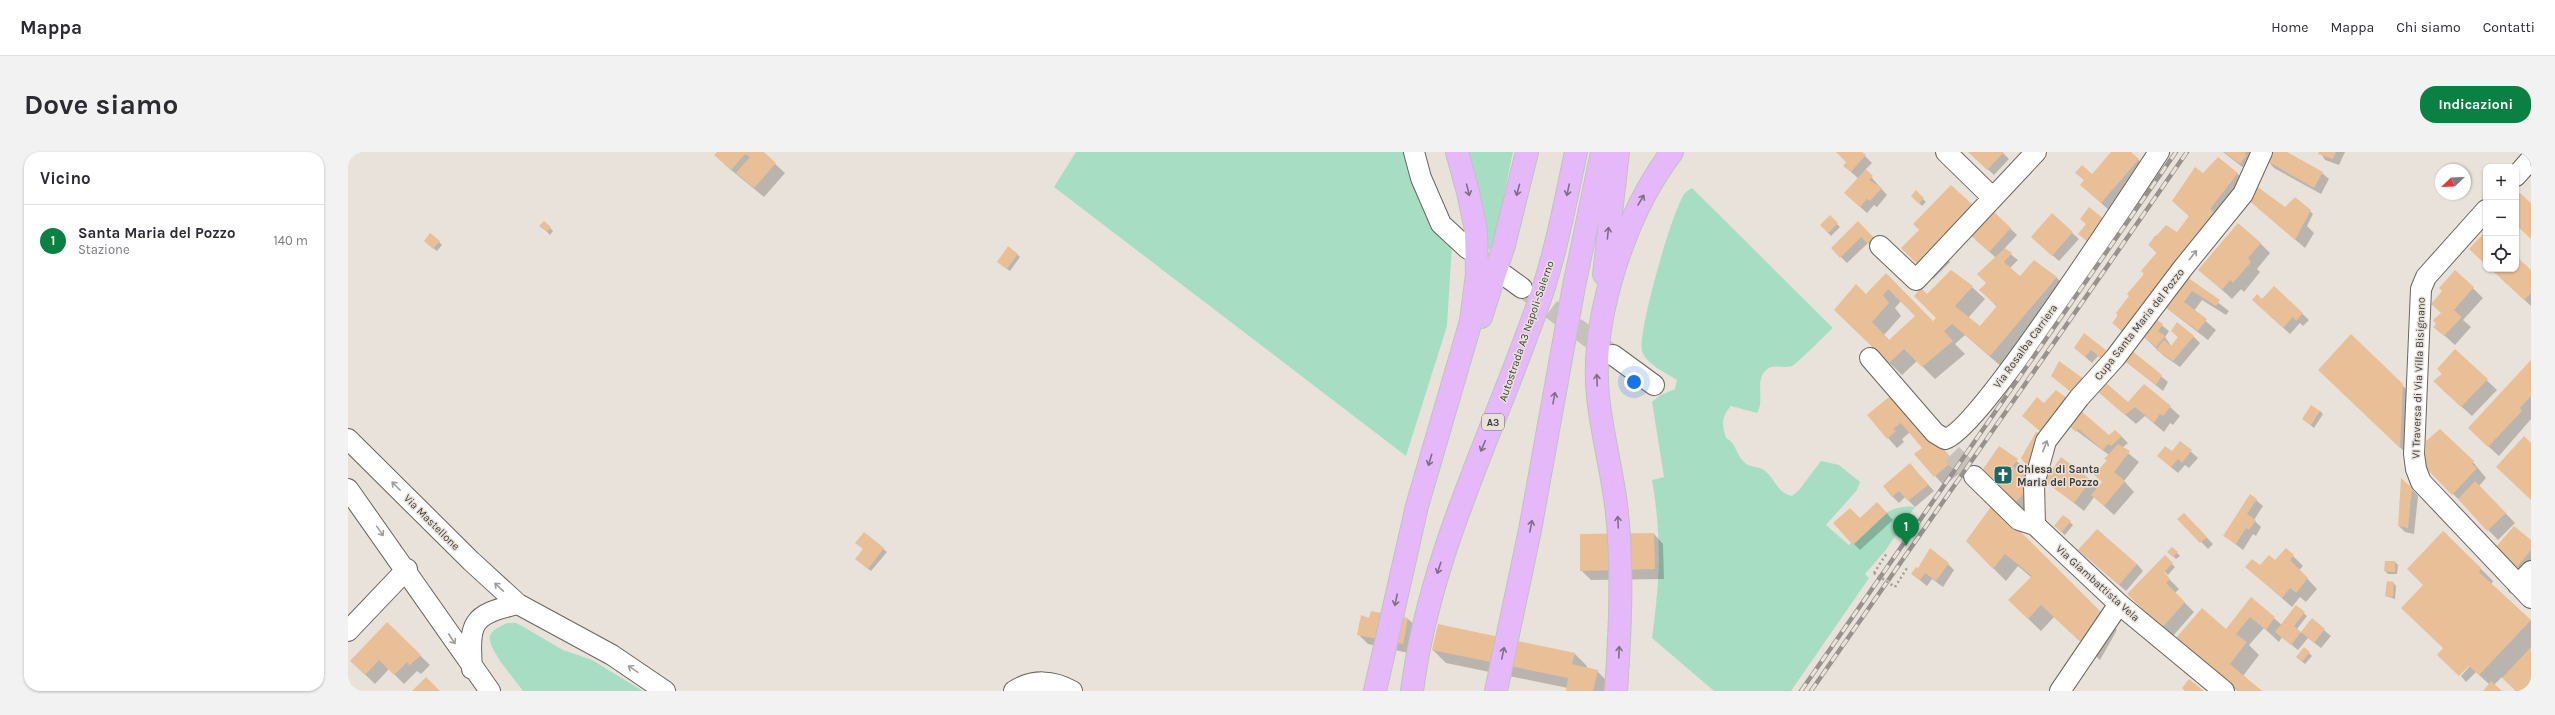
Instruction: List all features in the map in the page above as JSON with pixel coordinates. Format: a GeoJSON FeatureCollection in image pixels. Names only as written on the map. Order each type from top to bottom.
{"type":"FeatureCollection","features":[{"type":"Feature","properties":{"kind":"highway"},"geometry":{"type":"LineString","coordinates":[[1375,691],[1417,506],[1471,320],[1477,274],[1476,230],[1468,192],[1457,152]]}},
{"type":"Feature","properties":{"kind":"highway"},"geometry":{"type":"LineString","coordinates":[[1442,423],[1488,298],[1527,152]]}},
{"type":"Feature","properties":{"kind":"highway","name":"Autostrada A3 Napoli-Salerno"},"geometry":{"type":"LineString","coordinates":[[1412,691],[1418,647],[1434,581],[1458,509],[1542,292],[1576,152]]}},
{"type":"Feature","properties":{"kind":"highway"},"geometry":{"type":"LineString","coordinates":[[1496,691],[1526,552],[1574,286],[1602,152]]}},
{"type":"Feature","properties":{"kind":"highway"},"geometry":{"type":"LineString","coordinates":[[1616,691],[1620,601],[1618,520],[1598,396],[1605,355],[1604,264],[1618,152]]}},
{"type":"Feature","properties":{"kind":"highway"},"geometry":{"type":"LineString","coordinates":[[1605,355],[1603,317],[1617,261],[1637,207],[1672,152]]}},
{"type":"Feature","properties":{"kind":"street"},"geometry":{"type":"LineString","coordinates":[[1414,152],[1421,178],[1441,224],[1468,248]]}},
{"type":"Feature","properties":{"kind":"street"},"geometry":{"type":"LineString","coordinates":[[1946,152],[1993,198]]}},
{"type":"Feature","properties":{"kind":"street"},"geometry":{"type":"LineString","coordinates":[[1880,246],[1916,280],[2036,152]]}},
{"type":"Feature","properties":{"kind":"street","name":"Via Rosalba Carriera"},"geometry":{"type":"LineString","coordinates":[[1870,358],[1934,433],[1949,447],[1952,437],[1966,424],[2005,374],[2100,242],[2158,152]]}},
{"type":"Feature","properties":{"kind":"street","name":"Cupa Santa Maria del Pozzo"},"geometry":{"type":"LineString","coordinates":[[2035,525],[2034,484],[2046,441],[2079,398],[2115,358],[2183,268],[2243,194],[2262,152]]}},
{"type":"Feature","properties":{"kind":"street","name":"VI Traversa di Via Villa Bisignano"},"geometry":{"type":"LineString","coordinates":[[2483,213],[2426,277],[2421,290],[2414,454],[2416,469],[2421,482],[2527,584]]}},
{"type":"Feature","properties":{"kind":"street"},"geometry":{"type":"LineString","coordinates":[[1504,275],[1522,288]]}},
{"type":"Feature","properties":{"kind":"street"},"geometry":{"type":"LineString","coordinates":[[1605,355],[1654,385]]}},
{"type":"Feature","properties":{"kind":"street","name":"Via Mastellone"},"geometry":{"type":"LineString","coordinates":[[348,439],[518,604],[612,655],[665,691]]}},
{"type":"Feature","properties":{"kind":"street","name":"Via Giambattista Vela"},"geometry":{"type":"LineString","coordinates":[[1974,476],[2019,520],[2035,525],[2119,604],[2224,691]]}},
{"type":"Feature","properties":{"kind":"street"},"geometry":{"type":"LineString","coordinates":[[348,488],[407,569],[472,668],[490,691]]}},
{"type":"Feature","properties":{"kind":"street"},"geometry":{"type":"LineString","coordinates":[[348,631],[407,569]]}},
{"type":"Feature","properties":{"kind":"street"},"geometry":{"type":"LineString","coordinates":[[472,668],[470,636],[478,621],[489,611],[518,604]]}},
{"type":"Feature","properties":{"kind":"street"},"geometry":{"type":"LineString","coordinates":[[2060,691],[2119,604]]}},
{"type":"Feature","properties":{"kind":"street"},"geometry":{"type":"LineString","coordinates":[[1014,691],[1025,684],[1039,681],[1063,686],[1072,691]]}},
{"type":"Feature","properties":{"kind":"path"},"geometry":{"type":"LineString","coordinates":[[1887,553],[1874,573],[1895,587],[1907,568]]}},
{"type":"Feature","properties":{"kind":"green space"},"geometry":{"type":"Polygon","coordinates":[[[1076,152],[1406,152],[1452,245],[1447,326],[1406,456],[1054,187],[1076,152]]]}},
{"type":"Feature","properties":{"kind":"green space"},"geometry":{"type":"Polygon","coordinates":[[[1464,152],[1513,152],[1493,248],[1484,251],[1464,152]]]}},
{"type":"Feature","properties":{"kind":"green space"},"geometry":{"type":"Polygon","coordinates":[[[1692,188],[1833,328],[1792,366],[1771,367],[1765,371],[1761,380],[1760,402],[1757,413],[1731,406],[1725,414],[1723,421],[1726,438],[1732,442],[1739,456],[1744,462],[1764,470],[1782,491],[1792,496],[1799,490],[1821,461],[1839,465],[1860,482],[1857,490],[1826,525],[1849,545],[1871,524],[1887,513],[1895,509],[1915,507],[1885,551],[1865,574],[1869,578],[1791,691],[1714,691],[1652,638],[1657,597],[1659,540],[1652,480],[1664,477],[1652,402],[1659,396],[1675,389],[1677,380],[1657,368],[1644,356],[1642,351],[1642,340],[1650,297],[1665,245],[1680,203],[1685,193],[1692,188]]]}},
{"type":"Feature","properties":{"kind":"green space"},"geometry":{"type":"Polygon","coordinates":[[[507,623],[516,623],[563,650],[592,660],[643,691],[523,691],[497,656],[490,641],[490,636],[493,631],[507,623]]]}},
{"type":"Feature","properties":{"kind":"building"},"geometry":{"type":"Polygon","coordinates":[[[717,152],[764,152],[776,163],[754,188],[736,173],[750,157],[745,154],[731,170],[714,155],[717,152]]]}},
{"type":"Feature","properties":{"kind":"building"},"geometry":{"type":"Polygon","coordinates":[[[1836,152],[1862,152],[1866,155],[1851,172],[1843,166],[1846,162],[1836,152]]]}},
{"type":"Feature","properties":{"kind":"building"},"geometry":{"type":"Polygon","coordinates":[[[1968,152],[2004,152],[1987,170],[1968,152]]]}},
{"type":"Feature","properties":{"kind":"building"},"geometry":{"type":"Polygon","coordinates":[[[2111,152],[2131,152],[2139,159],[2101,203],[2080,185],[2084,180],[2075,173],[2082,165],[2092,174],[2111,152]]]}},
{"type":"Feature","properties":{"kind":"building"},"geometry":{"type":"Polygon","coordinates":[[[2224,152],[2245,152],[2246,156],[2240,164],[2224,152]]]}},
{"type":"Feature","properties":{"kind":"building"},"geometry":{"type":"Polygon","coordinates":[[[2272,152],[2287,152],[2323,172],[2314,188],[2267,161],[2272,152]]]}},
{"type":"Feature","properties":{"kind":"building"},"geometry":{"type":"Polygon","coordinates":[[[2319,152],[2336,152],[2333,159],[2318,154],[2319,152]]]}},
{"type":"Feature","properties":{"kind":"building"},"geometry":{"type":"Polygon","coordinates":[[[2218,157],[2238,173],[2210,209],[2214,212],[2123,331],[2112,323],[2118,316],[2116,313],[2129,296],[2127,294],[2144,274],[2141,271],[2157,252],[2148,245],[2166,225],[2177,232],[2189,216],[2172,201],[2195,167],[2203,173],[2218,157]]]}},
{"type":"Feature","properties":{"kind":"building"},"geometry":{"type":"Polygon","coordinates":[[[1866,169],[1873,176],[1869,180],[1882,188],[1870,201],[1867,199],[1860,207],[1844,193],[1866,169]]]}},
{"type":"Feature","properties":{"kind":"building"},"geometry":{"type":"Polygon","coordinates":[[[1951,185],[1973,205],[1934,245],[1941,252],[1923,270],[1901,248],[1919,230],[1913,224],[1951,185]]]}},
{"type":"Feature","properties":{"kind":"building"},"geometry":{"type":"Polygon","coordinates":[[[2255,185],[2285,207],[2295,197],[2311,210],[2295,240],[2246,198],[2255,185]]]}},
{"type":"Feature","properties":{"kind":"building"},"geometry":{"type":"Polygon","coordinates":[[[1916,190],[1924,198],[1919,204],[1911,196],[1916,190]]]}},
{"type":"Feature","properties":{"kind":"building"},"geometry":{"type":"Polygon","coordinates":[[[2520,193],[2531,203],[2531,239],[2519,228],[2520,193]]]}},
{"type":"Feature","properties":{"kind":"building"},"geometry":{"type":"Polygon","coordinates":[[[2089,207],[2105,220],[2088,242],[2078,234],[2086,224],[2080,219],[2089,207]]]}},
{"type":"Feature","properties":{"kind":"building"},"geometry":{"type":"Polygon","coordinates":[[[1992,210],[2011,228],[1989,252],[1969,234],[1992,210]]]}},
{"type":"Feature","properties":{"kind":"building"},"geometry":{"type":"Polygon","coordinates":[[[2052,213],[2073,232],[2052,256],[2031,237],[2052,213]]]}},
{"type":"Feature","properties":{"kind":"building"},"geometry":{"type":"Polygon","coordinates":[[[1830,215],[1838,223],[1828,233],[1820,225],[1830,215]]]}},
{"type":"Feature","properties":{"kind":"building"},"geometry":{"type":"Polygon","coordinates":[[[544,221],[551,227],[547,232],[539,226],[544,221]]]}},
{"type":"Feature","properties":{"kind":"building"},"geometry":{"type":"Polygon","coordinates":[[[1858,221],[1874,238],[1868,244],[1861,237],[1840,258],[1831,248],[1858,221]]]}},
{"type":"Feature","properties":{"kind":"building"},"geometry":{"type":"Polygon","coordinates":[[[2238,223],[2261,243],[2248,258],[2251,262],[2233,283],[2230,280],[2222,290],[2198,270],[2238,223]]]}},
{"type":"Feature","properties":{"kind":"building"},"geometry":{"type":"Polygon","coordinates":[[[430,233],[440,241],[433,249],[424,241],[430,233]]]}},
{"type":"Feature","properties":{"kind":"building"},"geometry":{"type":"Polygon","coordinates":[[[2483,234],[2483,262],[2469,249],[2483,234]]]}},
{"type":"Feature","properties":{"kind":"building"},"geometry":{"type":"Polygon","coordinates":[[[1008,246],[1018,254],[1007,269],[997,262],[1008,246]]]}},
{"type":"Feature","properties":{"kind":"building"},"geometry":{"type":"Polygon","coordinates":[[[2005,248],[2012,253],[2004,262],[2020,276],[2034,260],[2057,277],[1990,356],[1952,324],[1944,331],[1953,341],[1922,367],[1904,349],[1889,363],[1834,310],[1856,284],[1866,294],[1886,273],[1933,321],[1936,318],[1914,296],[1921,288],[1927,294],[1951,270],[1973,286],[1955,306],[1980,326],[1997,306],[1979,290],[1986,283],[1977,274],[2005,248]],[[1888,289],[1883,295],[1889,303],[1872,322],[1889,340],[1915,316],[1888,289]]]}},
{"type":"Feature","properties":{"kind":"building"},"geometry":{"type":"Polygon","coordinates":[[[2519,259],[2531,270],[2531,293],[2524,300],[2494,272],[2519,272],[2519,259]]]}},
{"type":"Feature","properties":{"kind":"building"},"geometry":{"type":"Polygon","coordinates":[[[2455,270],[2474,287],[2454,310],[2462,317],[2444,336],[2433,327],[2436,324],[2433,320],[2441,313],[2431,304],[2442,291],[2439,288],[2455,270]]]}},
{"type":"Feature","properties":{"kind":"building"},"geometry":{"type":"Polygon","coordinates":[[[2184,275],[2220,300],[2216,306],[2192,291],[2184,302],[2207,319],[2198,331],[2164,306],[2184,275]]]}},
{"type":"Feature","properties":{"kind":"building"},"geometry":{"type":"Polygon","coordinates":[[[2274,286],[2303,313],[2296,321],[2293,317],[2283,328],[2252,300],[2257,294],[2262,299],[2274,286]]]}},
{"type":"Feature","properties":{"kind":"building"},"geometry":{"type":"Polygon","coordinates":[[[2154,318],[2163,324],[2158,331],[2165,336],[2156,347],[2141,335],[2154,318]]]}},
{"type":"Feature","properties":{"kind":"building"},"geometry":{"type":"Polygon","coordinates":[[[2177,322],[2194,336],[2173,361],[2156,350],[2164,340],[2171,346],[2178,337],[2171,331],[2177,322]]]}},
{"type":"Feature","properties":{"kind":"building"},"geometry":{"type":"Polygon","coordinates":[[[2084,333],[2111,354],[2105,362],[2091,350],[2085,357],[2074,348],[2084,333]]]}},
{"type":"Feature","properties":{"kind":"building"},"geometry":{"type":"Polygon","coordinates":[[[2351,334],[2403,384],[2400,448],[2318,370],[2351,334]]]}},
{"type":"Feature","properties":{"kind":"building"},"geometry":{"type":"Polygon","coordinates":[[[2455,349],[2488,379],[2461,407],[2433,381],[2442,374],[2437,369],[2455,349]]]}},
{"type":"Feature","properties":{"kind":"building"},"geometry":{"type":"Polygon","coordinates":[[[2131,350],[2162,375],[2156,385],[2123,360],[2131,350]]]}},
{"type":"Feature","properties":{"kind":"building"},"geometry":{"type":"Polygon","coordinates":[[[2531,360],[2531,396],[2520,408],[2522,411],[2488,447],[2468,428],[2531,360]]]}},
{"type":"Feature","properties":{"kind":"building"},"geometry":{"type":"Polygon","coordinates":[[[2059,361],[2088,382],[2076,396],[2051,376],[2059,361]]]}},
{"type":"Feature","properties":{"kind":"building"},"geometry":{"type":"Polygon","coordinates":[[[2105,382],[2128,402],[2144,384],[2171,406],[2163,416],[2160,414],[2154,423],[2135,407],[2125,415],[2098,392],[2105,382]]]}},
{"type":"Feature","properties":{"kind":"building"},"geometry":{"type":"Polygon","coordinates":[[[2056,390],[2067,398],[2041,432],[2022,416],[2037,397],[2044,403],[2056,390]]]}},
{"type":"Feature","properties":{"kind":"building"},"geometry":{"type":"Polygon","coordinates":[[[1895,392],[1953,461],[1934,477],[1914,454],[1922,448],[1901,423],[1893,429],[1896,431],[1887,439],[1867,415],[1895,392]]]}},
{"type":"Feature","properties":{"kind":"building"},"geometry":{"type":"Polygon","coordinates":[[[2311,405],[2320,411],[2311,425],[2302,419],[2311,405]]]}},
{"type":"Feature","properties":{"kind":"building"},"geometry":{"type":"Polygon","coordinates":[[[2081,411],[2109,435],[2115,430],[2122,436],[2111,446],[2108,444],[2103,450],[2078,429],[2076,432],[2069,426],[2081,411]]]}},
{"type":"Feature","properties":{"kind":"building"},"geometry":{"type":"Polygon","coordinates":[[[2440,429],[2474,461],[2472,464],[2477,468],[2452,495],[2425,467],[2426,441],[2440,429]]]}},
{"type":"Feature","properties":{"kind":"building","name":"Chiesa di Santa Maria del Pozzo"},"geometry":{"type":"Polygon","coordinates":[[[2036,432],[2044,436],[2024,477],[2031,486],[2011,507],[1981,472],[1999,446],[2018,459],[2013,466],[2020,472],[2026,465],[2021,458],[2036,432]]]}},
{"type":"Feature","properties":{"kind":"building"},"geometry":{"type":"Polygon","coordinates":[[[2524,436],[2531,443],[2531,500],[2496,467],[2524,436]]]}},
{"type":"Feature","properties":{"kind":"building"},"geometry":{"type":"Polygon","coordinates":[[[2180,441],[2192,450],[2182,463],[2178,459],[2171,467],[2157,456],[2165,446],[2172,451],[2180,441]]]}},
{"type":"Feature","properties":{"kind":"building"},"geometry":{"type":"Polygon","coordinates":[[[2118,444],[2130,451],[2114,472],[2125,481],[2104,506],[2091,495],[2102,482],[2094,475],[2107,460],[2104,459],[2118,444]]]}},
{"type":"Feature","properties":{"kind":"building"},"geometry":{"type":"Polygon","coordinates":[[[2061,457],[2091,480],[2074,503],[2044,481],[2061,457]]]}},
{"type":"Feature","properties":{"kind":"building"},"geometry":{"type":"Polygon","coordinates":[[[1910,463],[1928,485],[1908,501],[1899,491],[1892,497],[1883,486],[1910,463]]]}},
{"type":"Feature","properties":{"kind":"building"},"geometry":{"type":"Polygon","coordinates":[[[2401,478],[2412,488],[2408,528],[2398,526],[2401,478]]]}},
{"type":"Feature","properties":{"kind":"building"},"geometry":{"type":"Polygon","coordinates":[[[2475,481],[2506,513],[2487,531],[2458,499],[2475,481]]]}},
{"type":"Feature","properties":{"kind":"building"},"geometry":{"type":"Polygon","coordinates":[[[2250,494],[2257,499],[2247,514],[2256,520],[2249,530],[2246,528],[2236,544],[2223,536],[2250,494]]]}},
{"type":"Feature","properties":{"kind":"building"},"geometry":{"type":"Polygon","coordinates":[[[1877,502],[1887,513],[1853,545],[1833,523],[1850,508],[1860,518],[1877,502]]]}},
{"type":"Feature","properties":{"kind":"building"},"geometry":{"type":"Polygon","coordinates":[[[1993,504],[2105,616],[2087,648],[2041,605],[2028,619],[2008,600],[2032,576],[2005,554],[1993,569],[1966,541],[1993,504]]]}},
{"type":"Feature","properties":{"kind":"building"},"geometry":{"type":"Polygon","coordinates":[[[2184,513],[2207,537],[2200,543],[2177,519],[2184,513]]]}},
{"type":"Feature","properties":{"kind":"building"},"geometry":{"type":"Polygon","coordinates":[[[2063,515],[2071,521],[2062,532],[2054,526],[2063,515]]]}},
{"type":"Feature","properties":{"kind":"building"},"geometry":{"type":"Polygon","coordinates":[[[2514,526],[2531,540],[2531,550],[2517,567],[2495,548],[2514,526]]]}},
{"type":"Feature","properties":{"kind":"building"},"geometry":{"type":"Polygon","coordinates":[[[2097,529],[2137,564],[2119,585],[2078,550],[2097,529]]]}},
{"type":"Feature","properties":{"kind":"building"},"geometry":{"type":"Polygon","coordinates":[[[2443,531],[2481,568],[2479,572],[2531,620],[2479,675],[2469,666],[2459,676],[2437,655],[2443,648],[2401,608],[2423,585],[2407,569],[2443,531]]]}},
{"type":"Feature","properties":{"kind":"building"},"geometry":{"type":"Polygon","coordinates":[[[864,532],[884,548],[868,569],[855,559],[863,549],[855,543],[864,532]]]}},
{"type":"Feature","properties":{"kind":"building"},"geometry":{"type":"Polygon","coordinates":[[[1654,533],[1655,569],[1580,571],[1580,534],[1654,533]]]}},
{"type":"Feature","properties":{"kind":"building"},"geometry":{"type":"Polygon","coordinates":[[[2172,547],[2178,552],[2173,557],[2167,552],[2172,547]]]}},
{"type":"Feature","properties":{"kind":"building"},"geometry":{"type":"Polygon","coordinates":[[[1930,548],[1949,563],[1936,581],[1925,573],[1920,580],[1911,574],[1916,567],[1918,568],[1930,548]]]}},
{"type":"Feature","properties":{"kind":"building"},"geometry":{"type":"Polygon","coordinates":[[[2286,548],[2294,555],[2290,560],[2308,578],[2296,593],[2290,588],[2282,598],[2245,567],[2252,559],[2260,565],[2269,555],[2275,560],[2286,548]]]}},
{"type":"Feature","properties":{"kind":"building"},"geometry":{"type":"Polygon","coordinates":[[[2165,555],[2173,563],[2164,572],[2170,579],[2166,583],[2185,602],[2162,628],[2127,594],[2165,555]]]}},
{"type":"Feature","properties":{"kind":"building"},"geometry":{"type":"Polygon","coordinates":[[[2385,561],[2395,561],[2395,572],[2384,571],[2385,561]]]}},
{"type":"Feature","properties":{"kind":"building"},"geometry":{"type":"Polygon","coordinates":[[[2387,581],[2394,582],[2393,597],[2385,596],[2387,581]]]}},
{"type":"Feature","properties":{"kind":"building"},"geometry":{"type":"Polygon","coordinates":[[[2251,597],[2275,617],[2266,630],[2250,617],[2236,634],[2247,642],[2230,664],[2262,691],[2239,691],[2175,639],[2202,608],[2226,629],[2251,597]]]}},
{"type":"Feature","properties":{"kind":"building"},"geometry":{"type":"Polygon","coordinates":[[[2296,605],[2305,612],[2294,626],[2301,632],[2291,645],[2275,632],[2296,605]]]}},
{"type":"Feature","properties":{"kind":"building"},"geometry":{"type":"Polygon","coordinates":[[[1371,611],[1408,618],[1403,644],[1357,635],[1361,615],[1369,618],[1371,611]]]}},
{"type":"Feature","properties":{"kind":"building"},"geometry":{"type":"Polygon","coordinates":[[[2312,618],[2325,629],[2314,643],[2301,632],[2312,618]]]}},
{"type":"Feature","properties":{"kind":"building"},"geometry":{"type":"Polygon","coordinates":[[[387,622],[421,655],[410,665],[407,662],[394,675],[379,660],[365,675],[350,661],[387,622]]]}},
{"type":"Feature","properties":{"kind":"building"},"geometry":{"type":"Polygon","coordinates":[[[1438,624],[1575,653],[1572,664],[1598,670],[1593,691],[1566,691],[1568,678],[1432,650],[1438,624]]]}},
{"type":"Feature","properties":{"kind":"building"},"geometry":{"type":"Polygon","coordinates":[[[2304,647],[2310,652],[2302,662],[2296,657],[2304,647]]]}},
{"type":"Feature","properties":{"kind":"building"},"geometry":{"type":"Polygon","coordinates":[[[2531,647],[2531,691],[2516,691],[2502,678],[2531,647]]]}},
{"type":"Feature","properties":{"kind":"building"},"geometry":{"type":"Polygon","coordinates":[[[426,677],[440,691],[412,691],[426,677]]]}},
{"type":"Feature","properties":{"kind":"building"},"geometry":{"type":"Polygon","coordinates":[[[2189,679],[2204,691],[2185,691],[2182,688],[2189,679]]]}},
{"type":"Feature","properties":{"kind":"building"},"geometry":{"type":"Polygon","coordinates":[[[2491,681],[2502,691],[2483,691],[2491,681]]]}},
{"type":"Feature","properties":{"kind":"tunnel"},"geometry":{"type":"LineString","coordinates":[[1527,291],[1610,353]]}},
{"type":"Feature","properties":{"kind":"tunnel"},"geometry":{"type":"LineString","coordinates":[[1952,454],[1974,476]]}},
{"type":"Feature","properties":{"kind":"railway"},"geometry":{"type":"LineString","coordinates":[[1801,691],[2176,152]]}},
{"type":"Feature","properties":{"kind":"railway"},"geometry":{"type":"LineString","coordinates":[[1811,691],[2187,152]]}},
{"type":"Feature","properties":{"kind":"place","name":"Chiesa di Santa Maria del Pozzo"},"geometry":{"type":"Point","coordinates":[2003,475]}},
{"type":"Feature","properties":{"kind":"place","name":"Santa Maria del Pozzo"},"geometry":{"type":"Point","coordinates":[1906,546]}}]}
